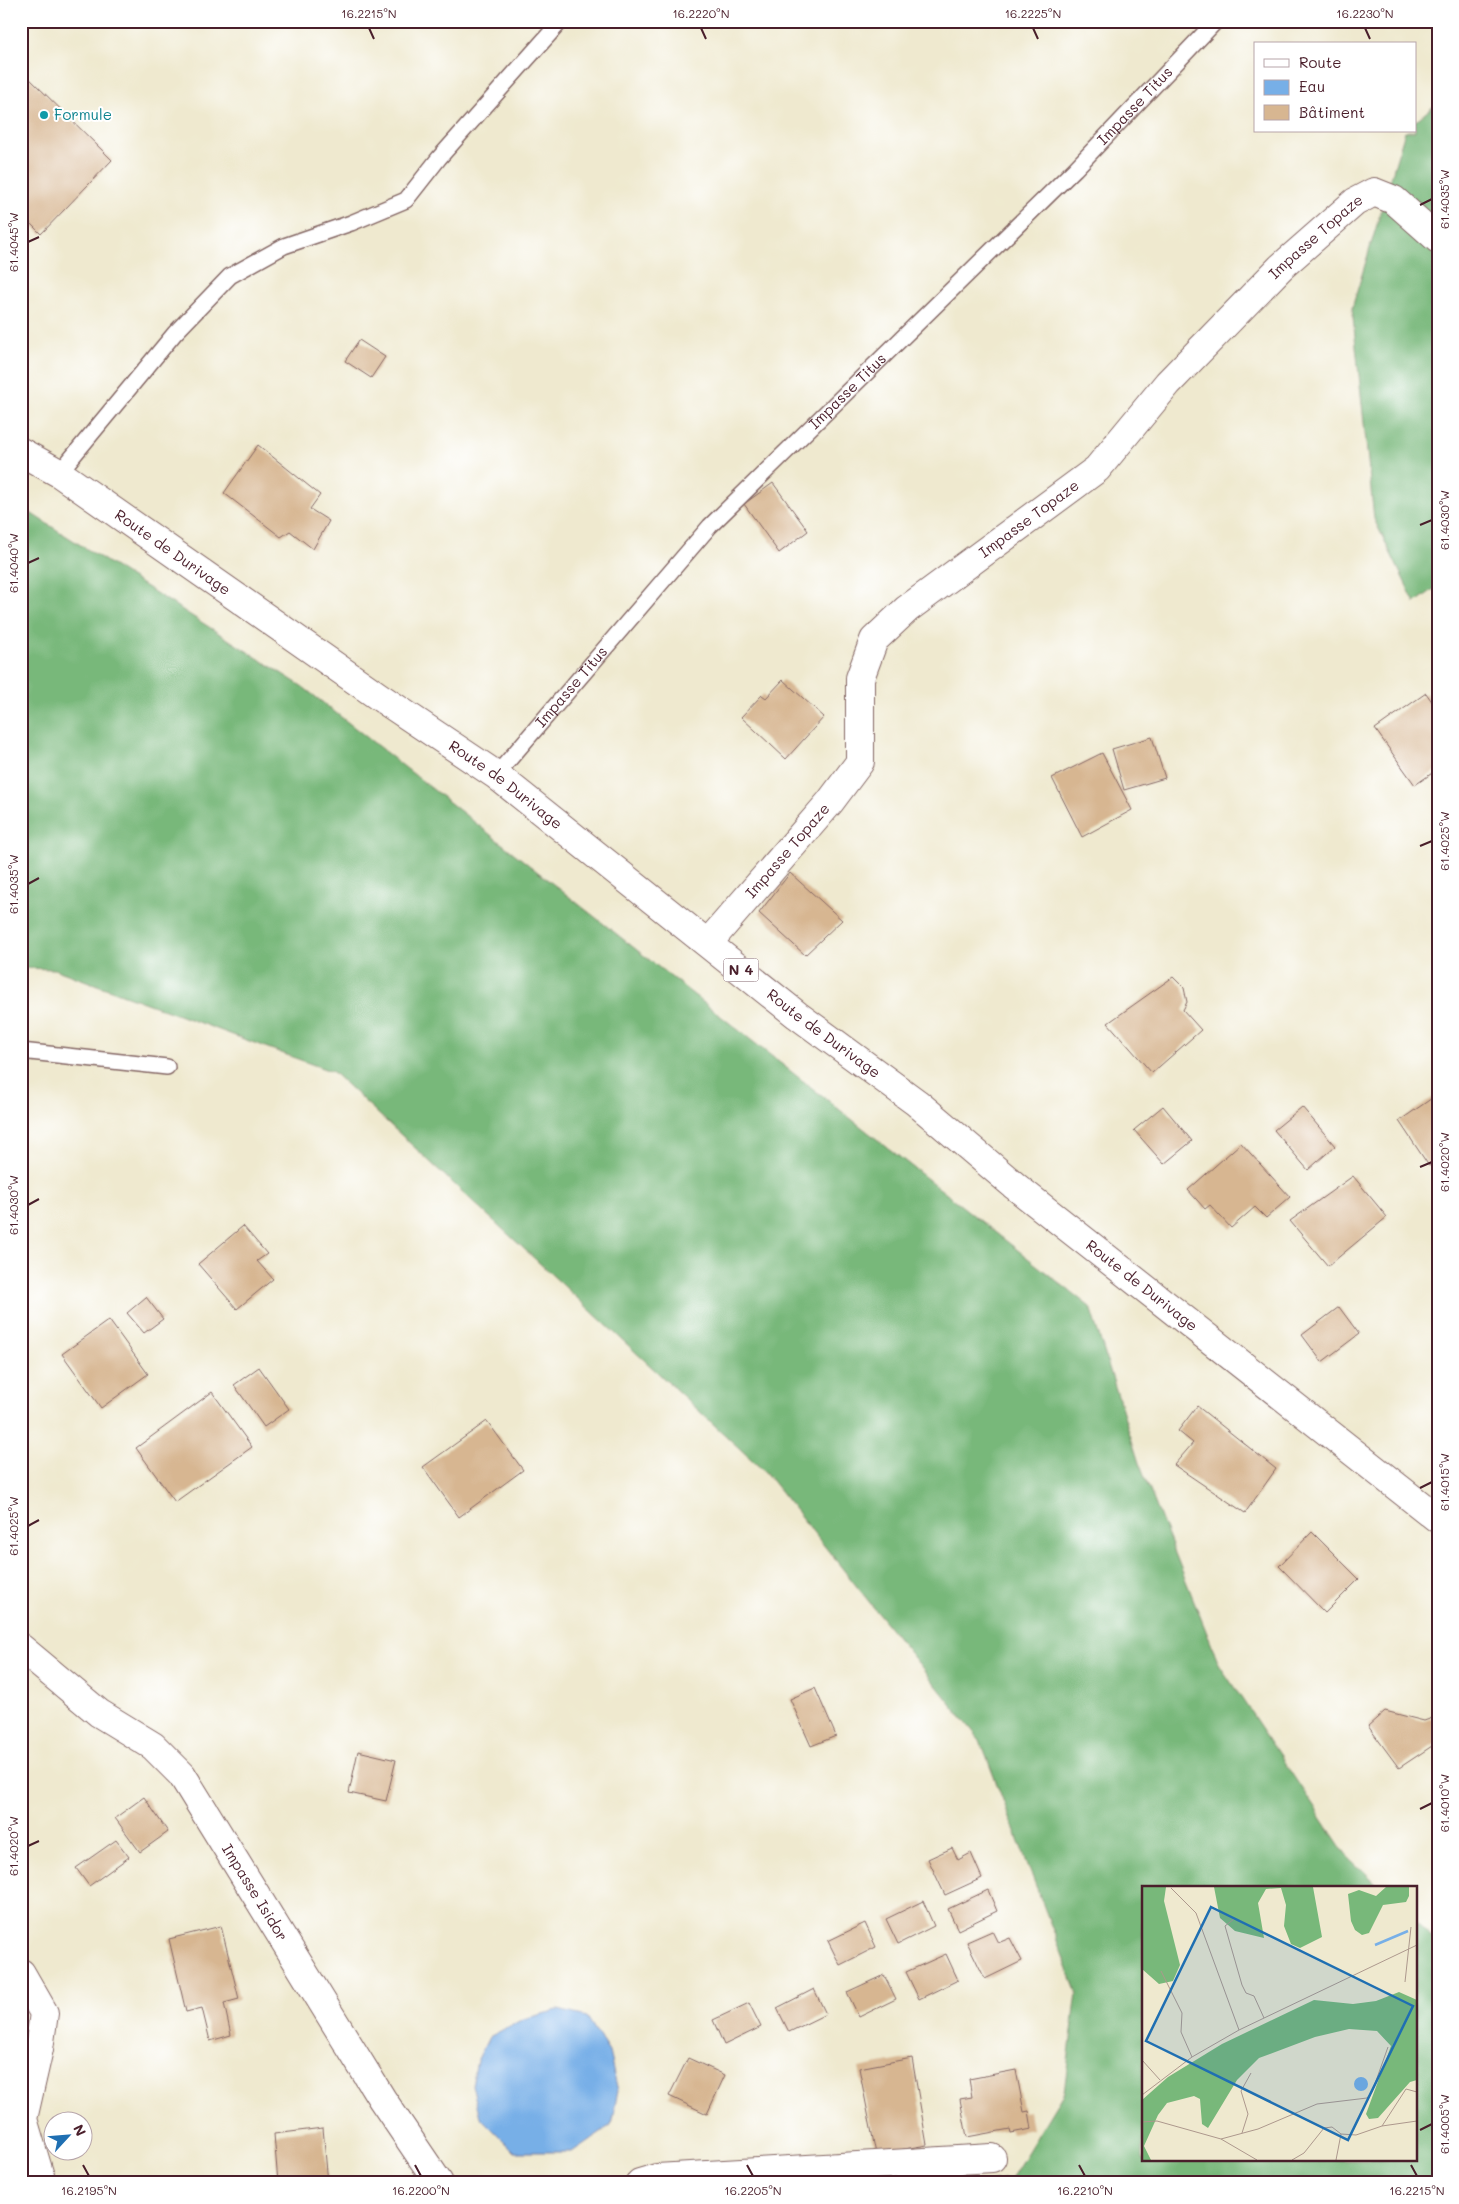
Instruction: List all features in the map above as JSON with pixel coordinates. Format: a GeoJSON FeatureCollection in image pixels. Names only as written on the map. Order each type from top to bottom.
{"type":"FeatureCollection","features":[{"type":"Feature","properties":{"kind":"street","name":"Impasse Topaze"},"geometry":{"type":"LineString","coordinates":[[708,944],[830,802],[860,762],[860,678],[874,640],[906,608],[1097,469],[1168,383],[1281,268],[1355,202],[1374,192],[1394,200],[1438,239]]}},
{"type":"Feature","properties":{"kind":"street","name":"Route de Durivage"},"geometry":{"type":"LineString","coordinates":[[21,452],[59,473],[378,696],[496,775],[797,1015],[917,1103],[1015,1186],[1438,1519]]}},
{"type":"Feature","properties":{"kind":"street","name":"Impasse Isidor"},"geometry":{"type":"LineString","coordinates":[[21,1648],[99,1713],[153,1746],[182,1775],[382,2099],[439,2183]]}},
{"type":"Feature","properties":{"kind":"street"},"geometry":{"type":"LineString","coordinates":[[21,1973],[44,2013],[39,2049],[22,2119],[42,2183]]}},
{"type":"Feature","properties":{"kind":"street"},"geometry":{"type":"LineString","coordinates":[[640,2183],[656,2178],[992,2158]]}},
{"type":"Feature","properties":{"kind":"lane"},"geometry":{"type":"LineString","coordinates":[[59,473],[175,333],[230,276],[284,246],[352,224],[406,200],[439,158],[561,21]]}},
{"type":"Feature","properties":{"kind":"lane","name":"Impasse Titus"},"geometry":{"type":"LineString","coordinates":[[496,775],[710,526],[1075,169],[1216,21]]}},
{"type":"Feature","properties":{"kind":"lane"},"geometry":{"type":"LineString","coordinates":[[21,1051],[167,1067]]}},
{"type":"Feature","properties":{"kind":"green space"},"geometry":{"type":"Polygon","coordinates":[[[1438,103],[1438,586],[1415,603],[1374,519],[1352,308],[1405,132],[1416,132],[1416,120],[1438,103]]]}},
{"type":"Feature","properties":{"kind":"green space"},"geometry":{"type":"Polygon","coordinates":[[[21,507],[303,687],[1090,1307],[1139,1463],[1220,1666],[1346,1855],[1378,1886],[1142,1886],[1142,2162],[1416,2162],[1416,1923],[1438,1944],[1438,2183],[981,2183],[1011,2179],[1064,2092],[1077,1993],[980,1740],[765,1472],[333,1072],[54,969],[21,968],[21,507]]]}},
{"type":"Feature","properties":{"kind":"water"},"geometry":{"type":"Polygon","coordinates":[[[558,2010],[587,2017],[609,2052],[618,2091],[611,2125],[572,2152],[515,2152],[480,2117],[472,2085],[477,2061],[489,2037],[523,2019],[558,2010]]]}},
{"type":"Feature","properties":{"kind":"building","name":"Formule"},"geometry":{"type":"Polygon","coordinates":[[[21,70],[112,160],[41,234],[21,214],[21,70]]]}},
{"type":"Feature","properties":{"kind":"building"},"geometry":{"type":"Polygon","coordinates":[[[359,340],[385,357],[371,378],[345,361],[359,340]]]}},
{"type":"Feature","properties":{"kind":"building"},"geometry":{"type":"Polygon","coordinates":[[[258,445],[320,495],[310,509],[329,521],[313,549],[290,531],[281,537],[224,493],[258,445]]]}},
{"type":"Feature","properties":{"kind":"building"},"geometry":{"type":"Polygon","coordinates":[[[773,483],[808,531],[779,553],[744,504],[773,483]]]}},
{"type":"Feature","properties":{"kind":"building"},"geometry":{"type":"Polygon","coordinates":[[[783,680],[824,717],[786,759],[741,717],[762,695],[766,698],[783,680]]]}},
{"type":"Feature","properties":{"kind":"building"},"geometry":{"type":"Polygon","coordinates":[[[1426,693],[1438,710],[1438,769],[1415,785],[1375,729],[1426,693]]]}},
{"type":"Feature","properties":{"kind":"building"},"geometry":{"type":"Polygon","coordinates":[[[1152,737],[1165,778],[1124,790],[1112,749],[1152,737]]]}},
{"type":"Feature","properties":{"kind":"building"},"geometry":{"type":"Polygon","coordinates":[[[1102,753],[1132,810],[1082,837],[1052,778],[1102,753]]]}},
{"type":"Feature","properties":{"kind":"building"},"geometry":{"type":"Polygon","coordinates":[[[790,873],[842,920],[805,955],[759,913],[790,873]]]}},
{"type":"Feature","properties":{"kind":"building"},"geometry":{"type":"Polygon","coordinates":[[[1173,977],[1184,988],[1187,1002],[1183,1010],[1201,1030],[1152,1073],[1108,1023],[1173,977]]]}},
{"type":"Feature","properties":{"kind":"building"},"geometry":{"type":"Polygon","coordinates":[[[1438,1094],[1438,1160],[1429,1166],[1399,1121],[1438,1094]]]}},
{"type":"Feature","properties":{"kind":"building"},"geometry":{"type":"Polygon","coordinates":[[[1163,1106],[1192,1141],[1164,1164],[1134,1130],[1163,1106]]]}},
{"type":"Feature","properties":{"kind":"building"},"geometry":{"type":"Polygon","coordinates":[[[1302,1107],[1335,1146],[1308,1170],[1274,1130],[1302,1107]]]}},
{"type":"Feature","properties":{"kind":"building"},"geometry":{"type":"Polygon","coordinates":[[[1241,1143],[1290,1197],[1266,1218],[1255,1207],[1231,1228],[1210,1205],[1205,1209],[1188,1190],[1241,1143]]]}},
{"type":"Feature","properties":{"kind":"building"},"geometry":{"type":"Polygon","coordinates":[[[1353,1176],[1387,1217],[1328,1266],[1290,1221],[1353,1176]]]}},
{"type":"Feature","properties":{"kind":"building"},"geometry":{"type":"Polygon","coordinates":[[[243,1226],[267,1254],[257,1261],[273,1279],[237,1309],[198,1264],[243,1226]]]}},
{"type":"Feature","properties":{"kind":"building"},"geometry":{"type":"Polygon","coordinates":[[[146,1297],[163,1319],[144,1333],[127,1313],[146,1297]]]}},
{"type":"Feature","properties":{"kind":"building"},"geometry":{"type":"Polygon","coordinates":[[[1339,1307],[1359,1334],[1322,1362],[1302,1335],[1339,1307]]]}},
{"type":"Feature","properties":{"kind":"building"},"geometry":{"type":"Polygon","coordinates":[[[109,1320],[148,1374],[101,1408],[62,1354],[109,1320]]]}},
{"type":"Feature","properties":{"kind":"building"},"geometry":{"type":"Polygon","coordinates":[[[259,1367],[289,1409],[264,1427],[234,1385],[259,1367]]]}},
{"type":"Feature","properties":{"kind":"building"},"geometry":{"type":"Polygon","coordinates":[[[212,1392],[252,1447],[175,1502],[136,1448],[212,1392]]]}},
{"type":"Feature","properties":{"kind":"building"},"geometry":{"type":"Polygon","coordinates":[[[1197,1406],[1276,1469],[1245,1513],[1174,1465],[1193,1443],[1178,1431],[1197,1406]]]}},
{"type":"Feature","properties":{"kind":"building"},"geometry":{"type":"Polygon","coordinates":[[[487,1421],[523,1470],[459,1517],[423,1467],[487,1421]]]}},
{"type":"Feature","properties":{"kind":"building"},"geometry":{"type":"Polygon","coordinates":[[[1312,1532],[1359,1579],[1325,1613],[1279,1566],[1312,1532]]]}},
{"type":"Feature","properties":{"kind":"building"},"geometry":{"type":"Polygon","coordinates":[[[815,1688],[836,1736],[811,1746],[790,1699],[815,1688]]]}},
{"type":"Feature","properties":{"kind":"building"},"geometry":{"type":"Polygon","coordinates":[[[1385,1711],[1424,1721],[1438,1716],[1438,1742],[1399,1768],[1368,1726],[1385,1711]]]}},
{"type":"Feature","properties":{"kind":"building"},"geometry":{"type":"Polygon","coordinates":[[[358,1751],[396,1760],[386,1801],[349,1793],[358,1751]]]}},
{"type":"Feature","properties":{"kind":"building"},"geometry":{"type":"Polygon","coordinates":[[[144,1797],[168,1832],[140,1852],[115,1818],[144,1797]]]}},
{"type":"Feature","properties":{"kind":"building"},"geometry":{"type":"Polygon","coordinates":[[[116,1840],[129,1857],[89,1886],[76,1868],[116,1840]]]}},
{"type":"Feature","properties":{"kind":"building"},"geometry":{"type":"Polygon","coordinates":[[[952,1848],[958,1860],[971,1853],[982,1878],[945,1895],[928,1859],[952,1848]]]}},
{"type":"Feature","properties":{"kind":"building"},"geometry":{"type":"Polygon","coordinates":[[[988,1890],[997,1911],[958,1930],[948,1909],[988,1890]]]}},
{"type":"Feature","properties":{"kind":"building"},"geometry":{"type":"Polygon","coordinates":[[[923,1901],[934,1926],[898,1944],[886,1919],[923,1901]]]}},
{"type":"Feature","properties":{"kind":"building"},"geometry":{"type":"Polygon","coordinates":[[[865,1923],[876,1947],[840,1965],[828,1941],[865,1923]]]}},
{"type":"Feature","properties":{"kind":"building"},"geometry":{"type":"Polygon","coordinates":[[[221,1926],[239,1999],[224,2003],[231,2035],[210,2041],[202,2008],[186,2012],[169,1939],[221,1926]]]}},
{"type":"Feature","properties":{"kind":"building"},"geometry":{"type":"Polygon","coordinates":[[[992,1931],[998,1943],[1010,1938],[1022,1961],[985,1979],[967,1942],[992,1931]]]}},
{"type":"Feature","properties":{"kind":"building"},"geometry":{"type":"Polygon","coordinates":[[[946,1954],[958,1980],[919,1999],[906,1972],[946,1954]]]}},
{"type":"Feature","properties":{"kind":"building"},"geometry":{"type":"Polygon","coordinates":[[[884,1975],[896,1999],[859,2017],[847,1992],[884,1975]]]}},
{"type":"Feature","properties":{"kind":"building"},"geometry":{"type":"Polygon","coordinates":[[[814,1989],[826,2014],[789,2032],[777,2008],[814,1989]]]}},
{"type":"Feature","properties":{"kind":"building"},"geometry":{"type":"Polygon","coordinates":[[[749,2003],[761,2027],[724,2045],[713,2020],[749,2003]]]}},
{"type":"Feature","properties":{"kind":"building"},"geometry":{"type":"Polygon","coordinates":[[[688,2058],[725,2075],[707,2114],[669,2096],[688,2058]]]}},
{"type":"Feature","properties":{"kind":"building"},"geometry":{"type":"Polygon","coordinates":[[[912,2058],[927,2145],[876,2154],[859,2068],[912,2058]]]}},
{"type":"Feature","properties":{"kind":"building"},"geometry":{"type":"Polygon","coordinates":[[[1016,2070],[1024,2112],[1029,2111],[1032,2129],[1011,2133],[1010,2129],[967,2137],[960,2099],[972,2097],[969,2079],[1016,2070]]]}},
{"type":"Feature","properties":{"kind":"building"},"geometry":{"type":"Polygon","coordinates":[[[323,2128],[328,2183],[278,2183],[274,2134],[323,2128]]]}},
{"type":"Feature","properties":{"kind":"place","name":"Formule"},"geometry":{"type":"Point","coordinates":[44,115]}}]}
